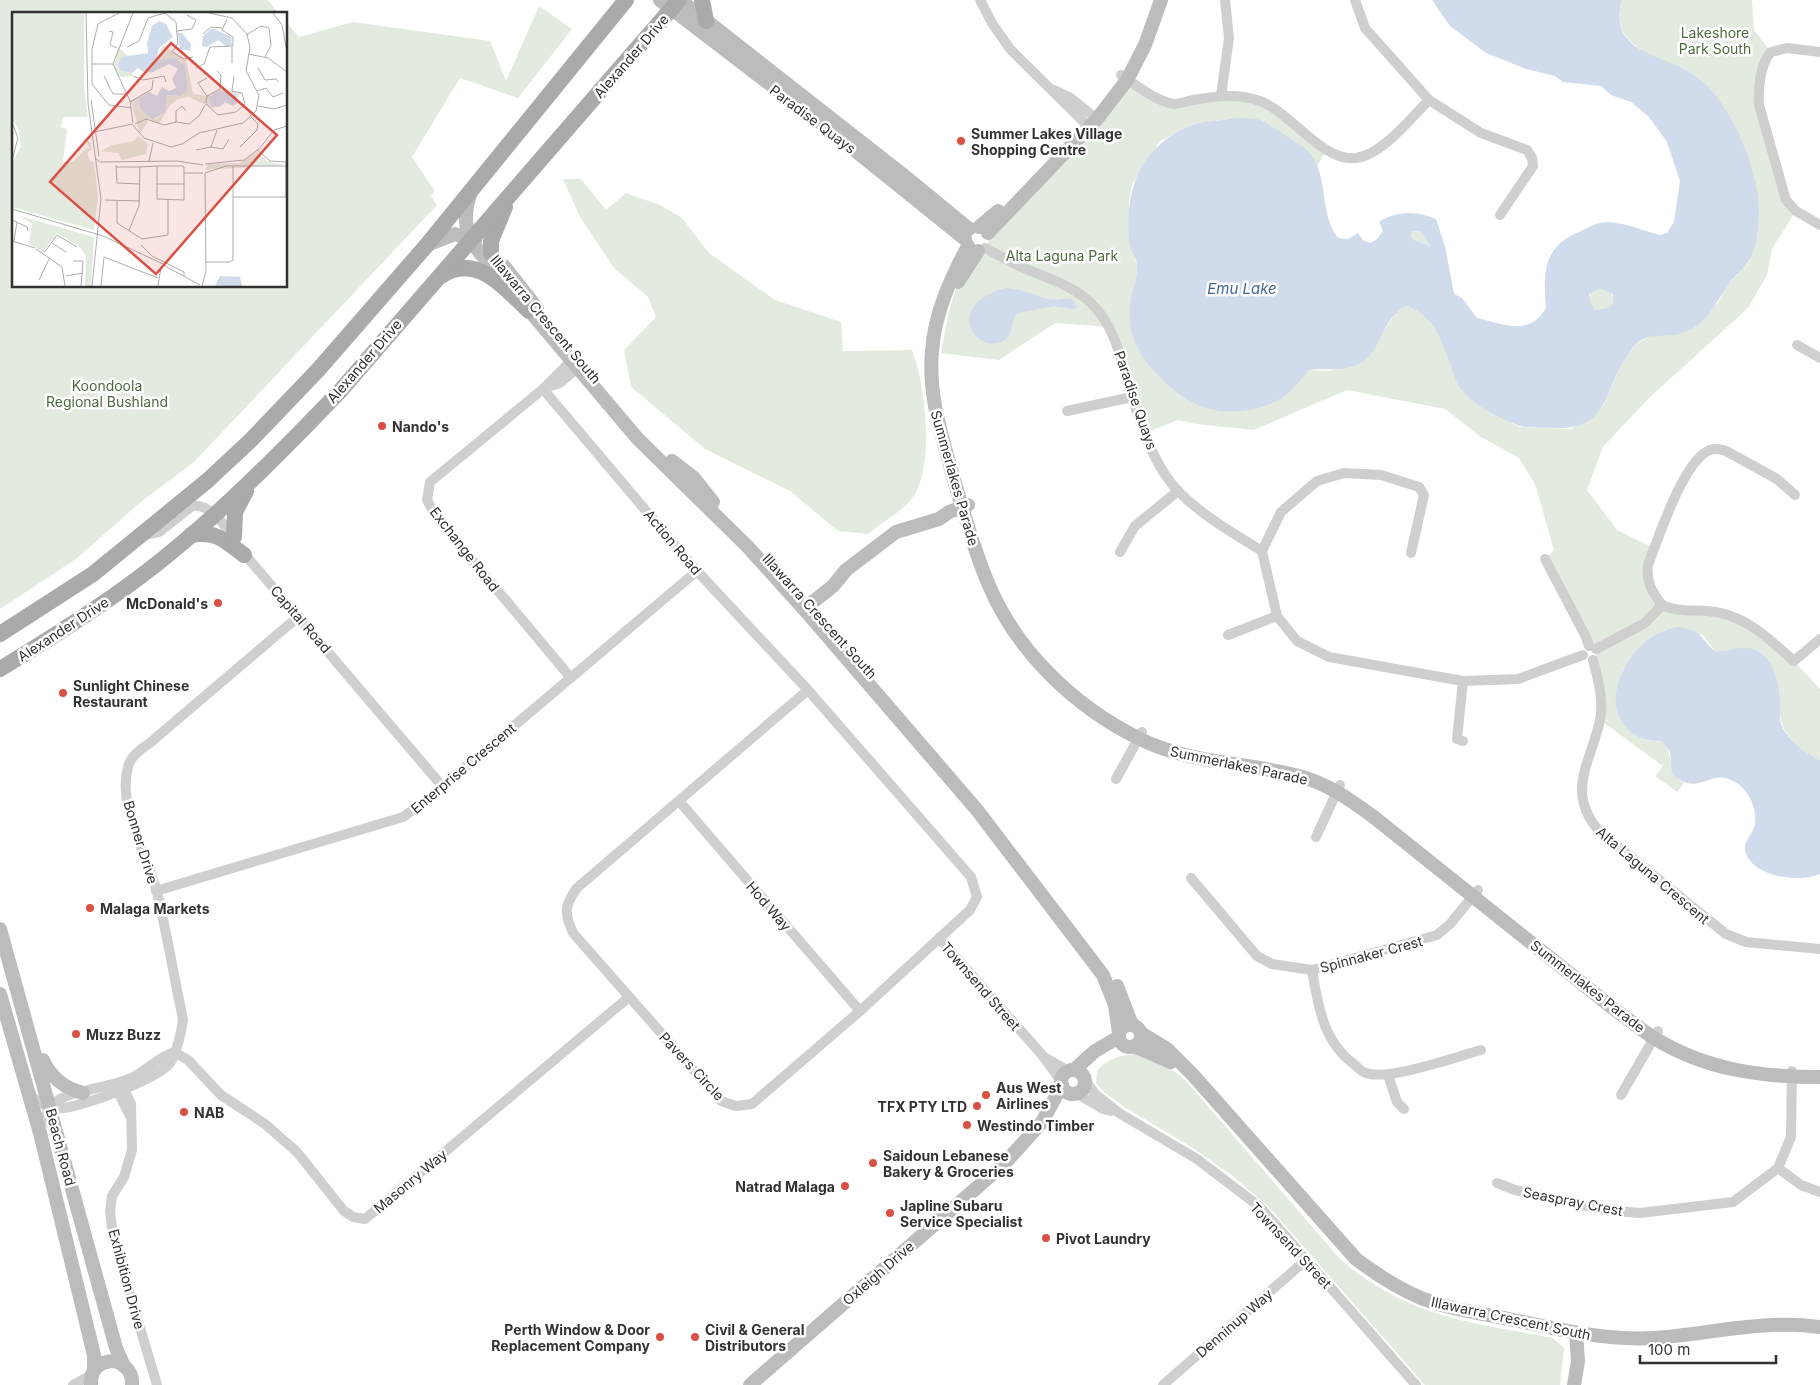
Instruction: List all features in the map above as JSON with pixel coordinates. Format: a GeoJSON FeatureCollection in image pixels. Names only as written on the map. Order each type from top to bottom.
{"type":"FeatureCollection","features":[{"type":"Feature","properties":{"kind":"main road","name":"Alexander Drive"},"geometry":{"type":"LineString","coordinates":[[0,634],[93,574],[207,481],[251,440],[318,370],[426,246],[626,0]]}},
{"type":"Feature","properties":{"kind":"main road"},"geometry":{"type":"LineString","coordinates":[[702,0],[706,21]]}},
{"type":"Feature","properties":{"kind":"main road","name":"Alexander Drive"},"geometry":{"type":"LineString","coordinates":[[0,669],[113,596],[191,534],[258,474],[341,390],[673,2]]}},
{"type":"Feature","properties":{"kind":"main road"},"geometry":{"type":"LineString","coordinates":[[491,253],[491,241],[501,213],[517,186]]}},
{"type":"Feature","properties":{"kind":"main road"},"geometry":{"type":"LineString","coordinates":[[435,280],[455,268],[475,268],[490,276],[529,311]]}},
{"type":"Feature","properties":{"kind":"main road"},"geometry":{"type":"LineString","coordinates":[[234,537],[237,505],[258,474]]}},
{"type":"Feature","properties":{"kind":"main road"},"geometry":{"type":"LineString","coordinates":[[191,534],[207,532],[215,534],[244,555]]}},
{"type":"Feature","properties":{"kind":"main road"},"geometry":{"type":"LineString","coordinates":[[0,676],[10,671],[29,652]]}},
{"type":"Feature","properties":{"kind":"street"},"geometry":{"type":"LineString","coordinates":[[980,0],[992,23],[1010,49],[1051,88],[1090,121]]}},
{"type":"Feature","properties":{"kind":"street","name":"Summerlakes Parade"},"geometry":{"type":"LineString","coordinates":[[1158,0],[1145,45],[1124,78],[1090,121],[978,239],[946,311],[939,371],[944,420],[988,584],[1006,617],[1028,650],[1047,672],[1103,718],[1188,756],[1300,776],[1338,788],[1656,1035],[1690,1056],[1734,1071],[1792,1073],[1820,1077]]}},
{"type":"Feature","properties":{"kind":"street"},"geometry":{"type":"LineString","coordinates":[[1222,96],[1229,38],[1225,0]]}},
{"type":"Feature","properties":{"kind":"street"},"geometry":{"type":"LineString","coordinates":[[1355,0],[1365,28],[1429,100],[1481,133],[1527,150],[1532,158],[1533,166],[1500,216]]}},
{"type":"Feature","properties":{"kind":"street","name":"Paradise Quays"},"geometry":{"type":"LineString","coordinates":[[673,2],[706,21],[898,178],[978,239],[1006,259],[1066,285],[1092,304],[1111,328],[1132,397],[1151,446],[1164,472],[1178,491],[1224,528],[1262,551]]}},
{"type":"Feature","properties":{"kind":"street","name":"Paradise Quays"},"geometry":{"type":"LineString","coordinates":[[673,2],[826,127],[898,178]]}},
{"type":"Feature","properties":{"kind":"street"},"geometry":{"type":"LineString","coordinates":[[1820,52],[1787,48],[1772,52],[1764,65],[1758,93],[1759,105],[1786,200],[1796,211],[1820,225]]}},
{"type":"Feature","properties":{"kind":"street"},"geometry":{"type":"LineString","coordinates":[[1124,78],[1164,101],[1176,104],[1222,96],[1242,96],[1261,101],[1279,111],[1336,156],[1355,158],[1375,152],[1429,100]]}},
{"type":"Feature","properties":{"kind":"street","name":"Illawarra Crescent South"},"geometry":{"type":"LineString","coordinates":[[472,189],[464,221],[470,239],[529,311],[667,456],[694,478],[704,492],[974,795],[1101,960],[1121,994],[1136,1029],[1167,1049],[1204,1087],[1336,1240],[1356,1260],[1376,1274],[1422,1298],[1459,1309],[1582,1334],[1620,1339],[1657,1338],[1776,1325],[1820,1327]]}},
{"type":"Feature","properties":{"kind":"street","name":"Illawarra Crescent South"},"geometry":{"type":"LineString","coordinates":[[426,246],[452,234],[485,246],[577,362]]}},
{"type":"Feature","properties":{"kind":"street"},"geometry":{"type":"LineString","coordinates":[[1797,345],[1820,358]]}},
{"type":"Feature","properties":{"kind":"street","name":"Exchange Road"},"geometry":{"type":"LineString","coordinates":[[571,678],[437,518],[426,500],[430,482],[544,389],[560,383],[577,362]]}},
{"type":"Feature","properties":{"kind":"street","name":"Action Road"},"geometry":{"type":"LineString","coordinates":[[544,389],[697,571],[808,690]]}},
{"type":"Feature","properties":{"kind":"street"},"geometry":{"type":"LineString","coordinates":[[1068,411],[1132,397]]}},
{"type":"Feature","properties":{"kind":"street"},"geometry":{"type":"LineString","coordinates":[[1795,495],[1777,479],[1726,451],[1710,450],[1702,455],[1678,491],[1648,565],[1647,575],[1649,586],[1662,606],[1681,611],[1720,613],[1738,618],[1754,627],[1794,661],[1820,639]]}},
{"type":"Feature","properties":{"kind":"street"},"geometry":{"type":"LineString","coordinates":[[1411,553],[1424,495],[1419,487],[1381,475],[1344,473],[1318,481],[1281,512],[1262,551],[1277,616],[1297,641],[1329,657],[1463,681],[1518,679],[1589,650],[1645,623],[1662,606]]}},
{"type":"Feature","properties":{"kind":"street"},"geometry":{"type":"LineString","coordinates":[[1120,552],[1135,526],[1178,491]]}},
{"type":"Feature","properties":{"kind":"street","name":"Capital Road"},"geometry":{"type":"LineString","coordinates":[[142,535],[159,532],[192,506],[204,507],[234,537],[244,555],[299,616],[442,786]]}},
{"type":"Feature","properties":{"kind":"street"},"geometry":{"type":"LineString","coordinates":[[804,603],[833,586],[846,570],[896,532],[939,519],[952,521],[967,511]]}},
{"type":"Feature","properties":{"kind":"street"},"geometry":{"type":"LineString","coordinates":[[1545,559],[1586,637],[1589,650]]}},
{"type":"Feature","properties":{"kind":"street","name":"Enterprise Crescent"},"geometry":{"type":"LineString","coordinates":[[156,891],[403,817],[697,571]]}},
{"type":"Feature","properties":{"kind":"street","name":"Illawarra Crescent South"},"geometry":{"type":"LineString","coordinates":[[804,603],[977,810],[1096,965],[1111,992],[1124,1040],[1179,1063]]}},
{"type":"Feature","properties":{"kind":"street","name":"Bonner Drive"},"geometry":{"type":"LineString","coordinates":[[51,1107],[62,1109],[120,1087],[170,1063],[182,1032],[183,1019],[156,891],[128,807],[126,787],[128,765],[145,746],[299,616]]}},
{"type":"Feature","properties":{"kind":"street"},"geometry":{"type":"LineString","coordinates":[[1228,636],[1277,616]]}},
{"type":"Feature","properties":{"kind":"street","name":"Alta Laguna Crescent"},"geometry":{"type":"LineString","coordinates":[[1589,650],[1589,660],[1593,660],[1602,701],[1600,720],[1582,776],[1582,799],[1587,818],[1599,831],[1726,934],[1746,942],[1820,949]]}},
{"type":"Feature","properties":{"kind":"street"},"geometry":{"type":"LineString","coordinates":[[1463,681],[1457,739],[1463,741]]}},
{"type":"Feature","properties":{"kind":"street","name":"Pavers Circle"},"geometry":{"type":"LineString","coordinates":[[808,690],[971,877],[977,897],[970,910],[860,1011],[752,1104],[736,1106],[721,1102],[573,933],[567,919],[567,903],[577,888],[808,690]]}},
{"type":"Feature","properties":{"kind":"street"},"geometry":{"type":"LineString","coordinates":[[1116,779],[1140,735]]}},
{"type":"Feature","properties":{"kind":"street"},"geometry":{"type":"LineString","coordinates":[[1316,836],[1338,788]]}},
{"type":"Feature","properties":{"kind":"street","name":"Hod Way"},"geometry":{"type":"LineString","coordinates":[[679,800],[860,1011]]}},
{"type":"Feature","properties":{"kind":"street","name":"Spinnaker Crest"},"geometry":{"type":"LineString","coordinates":[[1192,878],[1257,956],[1272,964],[1312,970],[1437,935],[1450,924],[1475,893]]}},
{"type":"Feature","properties":{"kind":"street","name":"Beach Road"},"geometry":{"type":"LineString","coordinates":[[0,929],[51,1107],[116,1348],[123,1364],[131,1374],[132,1385]]}},
{"type":"Feature","properties":{"kind":"street","name":"Townsend Street"},"geometry":{"type":"LineString","coordinates":[[939,938],[1043,1056],[1068,1088],[1103,1109],[1119,1113]]}},
{"type":"Feature","properties":{"kind":"street"},"geometry":{"type":"LineString","coordinates":[[1312,970],[1318,1008],[1329,1038],[1348,1060],[1366,1073],[1388,1075],[1481,1050]]}},
{"type":"Feature","properties":{"kind":"street","name":"Beach Road"},"geometry":{"type":"LineString","coordinates":[[0,994],[40,1134],[94,1355],[92,1377]]}},
{"type":"Feature","properties":{"kind":"street","name":"Masonry Way"},"geometry":{"type":"LineString","coordinates":[[174,1052],[188,1060],[221,1095],[265,1124],[297,1152],[344,1211],[352,1217],[365,1218],[629,997]]}},
{"type":"Feature","properties":{"kind":"street"},"geometry":{"type":"LineString","coordinates":[[1079,1075],[1095,1051],[1124,1040],[1141,1039],[1136,1029],[1126,1025],[1124,1040]]}},
{"type":"Feature","properties":{"kind":"street"},"geometry":{"type":"LineString","coordinates":[[28,1027],[51,1075],[69,1088],[83,1093]]}},
{"type":"Feature","properties":{"kind":"street"},"geometry":{"type":"LineString","coordinates":[[1621,1095],[1656,1035]]}},
{"type":"Feature","properties":{"kind":"street","name":"Townsend Street"},"geometry":{"type":"LineString","coordinates":[[1043,1056],[1079,1075],[1095,1094],[1119,1113],[1197,1159],[1260,1207],[1416,1385]]}},
{"type":"Feature","properties":{"kind":"street","name":"Summerlakes Parade"},"geometry":{"type":"LineString","coordinates":[[1792,1073],[1820,1069]]}},
{"type":"Feature","properties":{"kind":"street"},"geometry":{"type":"LineString","coordinates":[[1792,1073],[1790,1137],[1778,1168],[1801,1185],[1820,1192]]}},
{"type":"Feature","properties":{"kind":"street"},"geometry":{"type":"LineString","coordinates":[[1065,1074],[1079,1075],[1084,1087],[1068,1088],[1065,1074]]}},
{"type":"Feature","properties":{"kind":"street"},"geometry":{"type":"LineString","coordinates":[[1388,1075],[1397,1102],[1404,1109]]}},
{"type":"Feature","properties":{"kind":"street","name":"Bonner Drive"},"geometry":{"type":"LineString","coordinates":[[51,1107],[60,1099],[120,1087]]}},
{"type":"Feature","properties":{"kind":"street","name":"Exhibition Drive"},"geometry":{"type":"LineString","coordinates":[[120,1087],[130,1116],[132,1150],[124,1177],[112,1196],[110,1211],[113,1237],[157,1385]]}},
{"type":"Feature","properties":{"kind":"street","name":"Oxleigh Drive"},"geometry":{"type":"LineString","coordinates":[[750,1385],[974,1191],[1022,1146],[1068,1088]]}},
{"type":"Feature","properties":{"kind":"street"},"geometry":{"type":"LineString","coordinates":[[29,1094],[40,1103],[51,1107],[43,1120],[40,1134]]}},
{"type":"Feature","properties":{"kind":"street","name":"Seaspray Crest"},"geometry":{"type":"LineString","coordinates":[[1497,1183],[1514,1190],[1604,1210],[1640,1212],[1733,1202],[1778,1168]]}},
{"type":"Feature","properties":{"kind":"street","name":"Denninup Way"},"geometry":{"type":"LineString","coordinates":[[1162,1385],[1306,1260]]}},
{"type":"Feature","properties":{"kind":"street"},"geometry":{"type":"LineString","coordinates":[[1574,1385],[1578,1361],[1583,1356],[1582,1334]]}},
{"type":"Feature","properties":{"kind":"street"},"geometry":{"type":"LineString","coordinates":[[73,1385],[92,1377],[107,1361],[123,1364]]}},
{"type":"Feature","properties":{"kind":"green space","name":"Koondoola Regional Bushland"},"geometry":{"type":"Polygon","coordinates":[[[0,0],[268,0],[277,12],[12,12],[12,288],[288,288],[288,24],[299,37],[353,22],[490,41],[506,81],[539,6],[572,29],[518,98],[460,78],[412,157],[435,191],[431,196],[437,205],[194,462],[142,501],[76,559],[0,609],[0,0]]]}},
{"type":"Feature","properties":{"kind":"green space","name":"Alta Laguna Park"},"geometry":{"type":"Polygon","coordinates":[[[1622,0],[1752,0],[1754,30],[1771,52],[1758,93],[1780,182],[1796,211],[1772,249],[1767,275],[1748,308],[1647,400],[1603,447],[1587,490],[1617,530],[1654,548],[1648,565],[1662,605],[1738,618],[1794,661],[1820,689],[1820,760],[1806,752],[1789,736],[1784,729],[1780,714],[1730,650],[1724,653],[1715,651],[1703,635],[1665,630],[1651,637],[1623,670],[1633,734],[1646,740],[1663,742],[1669,752],[1675,774],[1684,783],[1677,792],[1655,776],[1663,766],[1600,720],[1595,658],[1597,652],[1545,559],[1554,550],[1535,484],[1519,458],[1481,437],[1445,409],[1347,390],[1254,430],[1196,424],[1178,420],[1145,433],[1111,327],[1055,323],[999,360],[941,353],[951,305],[964,273],[982,254],[989,237],[1127,80],[1164,101],[1221,96],[1261,101],[1327,150],[1317,166],[1309,152],[1259,120],[1227,119],[1194,124],[1160,141],[1132,185],[1129,201],[1129,243],[1137,264],[1137,283],[1130,302],[1156,374],[1184,397],[1213,410],[1279,400],[1309,370],[1330,371],[1371,353],[1397,310],[1407,306],[1420,312],[1436,327],[1459,386],[1493,415],[1520,427],[1571,429],[1603,406],[1623,361],[1636,344],[1653,335],[1678,334],[1718,303],[1727,286],[1749,262],[1758,234],[1759,210],[1660,60],[1633,44],[1627,38],[1620,22],[1622,0]]]}},
{"type":"Feature","properties":{"kind":"green space"},"geometry":{"type":"Polygon","coordinates":[[[563,179],[581,179],[606,210],[626,193],[660,205],[682,218],[709,253],[775,300],[841,322],[843,351],[912,350],[917,365],[924,405],[926,449],[918,488],[910,501],[868,534],[838,531],[790,491],[705,449],[631,387],[624,350],[656,317],[648,297],[614,268],[580,217],[563,179]]]}},
{"type":"Feature","properties":{"kind":"green space"},"geometry":{"type":"Polygon","coordinates":[[[1413,231],[1422,232],[1430,246],[1412,239],[1411,234],[1413,231]]]}},
{"type":"Feature","properties":{"kind":"green space"},"geometry":{"type":"Polygon","coordinates":[[[1601,287],[1609,291],[1613,299],[1609,307],[1601,311],[1593,307],[1589,299],[1593,291],[1601,287]]]}},
{"type":"Feature","properties":{"kind":"green space"},"geometry":{"type":"Polygon","coordinates":[[[1135,1054],[1160,1060],[1186,1081],[1341,1260],[1366,1279],[1416,1306],[1467,1322],[1553,1338],[1564,1348],[1560,1385],[1425,1385],[1269,1207],[1230,1174],[1193,1148],[1126,1108],[1104,1092],[1096,1083],[1097,1071],[1105,1063],[1119,1057],[1135,1054]]]}},
{"type":"Feature","properties":{"kind":"water","name":"Emu Lake"},"geometry":{"type":"Polygon","coordinates":[[[1432,0],[1622,0],[1620,18],[1623,31],[1630,42],[1641,50],[1694,75],[1707,86],[1719,100],[1740,136],[1754,175],[1759,211],[1758,231],[1751,257],[1729,284],[1713,309],[1696,327],[1688,331],[1673,335],[1652,336],[1636,344],[1619,370],[1602,407],[1595,416],[1585,423],[1572,427],[1521,426],[1479,406],[1460,388],[1441,340],[1432,324],[1417,311],[1407,306],[1392,317],[1373,352],[1367,359],[1347,368],[1309,370],[1286,395],[1270,404],[1255,409],[1239,411],[1214,410],[1201,406],[1174,390],[1151,368],[1135,342],[1131,329],[1130,306],[1137,276],[1137,266],[1129,244],[1128,222],[1133,187],[1148,157],[1174,134],[1192,125],[1231,119],[1256,119],[1270,125],[1307,150],[1320,173],[1328,218],[1338,238],[1348,239],[1358,233],[1363,240],[1370,243],[1376,240],[1383,231],[1379,222],[1393,215],[1414,213],[1436,219],[1445,246],[1454,294],[1462,298],[1477,318],[1497,323],[1515,326],[1524,325],[1532,323],[1539,317],[1546,308],[1545,283],[1548,262],[1552,252],[1568,237],[1594,225],[1607,222],[1627,225],[1660,235],[1667,233],[1674,222],[1680,181],[1667,142],[1649,117],[1631,102],[1611,95],[1601,86],[1563,82],[1555,76],[1526,69],[1486,53],[1450,26],[1432,0]],[[1413,231],[1411,234],[1412,239],[1430,246],[1422,232],[1413,231]],[[1600,288],[1589,294],[1590,301],[1595,310],[1609,308],[1613,303],[1613,294],[1600,288]]]}},
{"type":"Feature","properties":{"kind":"water"},"geometry":{"type":"Polygon","coordinates":[[[1005,288],[1021,290],[1051,300],[1072,299],[1077,307],[1073,309],[1054,306],[1018,313],[1013,320],[1008,338],[995,343],[985,342],[976,336],[971,328],[969,318],[974,307],[985,297],[1005,288]]]}},
{"type":"Feature","properties":{"kind":"water"},"geometry":{"type":"Polygon","coordinates":[[[1678,627],[1697,633],[1715,651],[1748,648],[1760,652],[1766,657],[1774,670],[1780,701],[1780,721],[1784,730],[1798,746],[1820,760],[1820,874],[1811,877],[1788,877],[1765,872],[1755,866],[1745,849],[1754,828],[1755,816],[1752,802],[1745,790],[1726,778],[1690,784],[1682,781],[1672,774],[1670,752],[1663,742],[1641,738],[1623,724],[1617,711],[1616,697],[1618,683],[1624,669],[1632,656],[1653,636],[1665,630],[1678,627]]]}},
{"type":"Feature","properties":{"kind":"place","name":"Summer Lakes Village Shopping Centre"},"geometry":{"type":"Point","coordinates":[961,141]}},
{"type":"Feature","properties":{"kind":"place","name":"Nando's"},"geometry":{"type":"Point","coordinates":[382,426]}},
{"type":"Feature","properties":{"kind":"place","name":"McDonald's"},"geometry":{"type":"Point","coordinates":[218,603]}},
{"type":"Feature","properties":{"kind":"place","name":"Sunlight Chinese Restaurant"},"geometry":{"type":"Point","coordinates":[63,693]}},
{"type":"Feature","properties":{"kind":"place","name":"Malaga Markets"},"geometry":{"type":"Point","coordinates":[90,908]}},
{"type":"Feature","properties":{"kind":"place","name":"Muzz Buzz"},"geometry":{"type":"Point","coordinates":[76,1034]}},
{"type":"Feature","properties":{"kind":"place","name":"Aus West Airlines"},"geometry":{"type":"Point","coordinates":[986,1095]}},
{"type":"Feature","properties":{"kind":"place","name":"TFX PTY LTD"},"geometry":{"type":"Point","coordinates":[977,1106]}},
{"type":"Feature","properties":{"kind":"place","name":"NAB"},"geometry":{"type":"Point","coordinates":[184,1112]}},
{"type":"Feature","properties":{"kind":"place","name":"Westindo Timber"},"geometry":{"type":"Point","coordinates":[967,1125]}},
{"type":"Feature","properties":{"kind":"place","name":"Saidoun Lebanese Bakery & Groceries"},"geometry":{"type":"Point","coordinates":[873,1163]}},
{"type":"Feature","properties":{"kind":"place","name":"Natrad Malaga"},"geometry":{"type":"Point","coordinates":[845,1186]}},
{"type":"Feature","properties":{"kind":"place","name":"Japline Subaru Service Specialist"},"geometry":{"type":"Point","coordinates":[890,1213]}},
{"type":"Feature","properties":{"kind":"place","name":"Pivot Laundry"},"geometry":{"type":"Point","coordinates":[1046,1238]}},
{"type":"Feature","properties":{"kind":"place","name":"Perth Window & Door Replacement Company"},"geometry":{"type":"Point","coordinates":[660,1337]}},
{"type":"Feature","properties":{"kind":"place","name":"Civil & General Distributors"},"geometry":{"type":"Point","coordinates":[695,1337]}},
{"type":"Feature","properties":{"kind":"park label","name":"Lakeshore Park South"},"geometry":{"type":"Point","coordinates":[1715,40]}}]}
